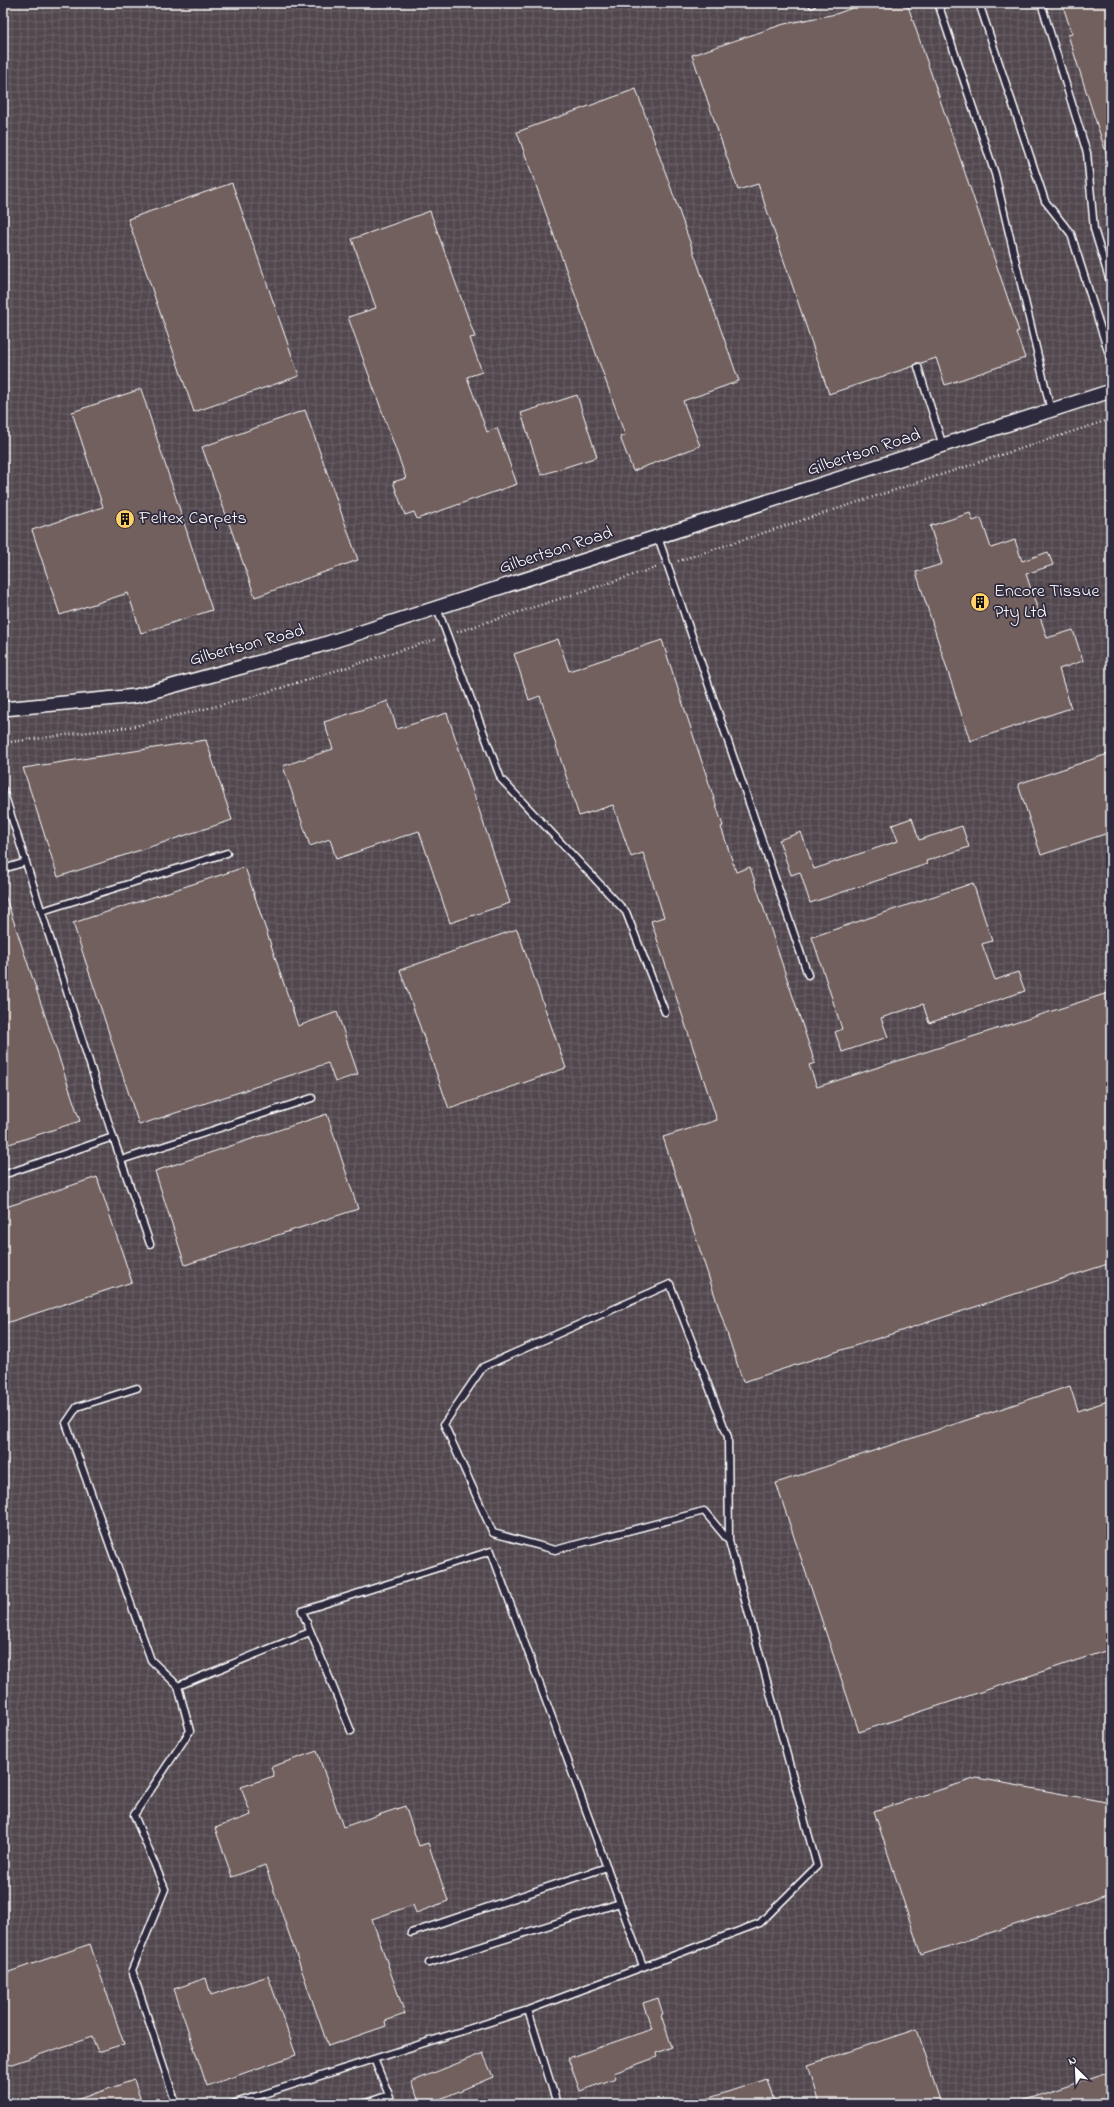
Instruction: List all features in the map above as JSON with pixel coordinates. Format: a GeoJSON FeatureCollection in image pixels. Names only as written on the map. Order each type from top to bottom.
{"type":"FeatureCollection","features":[{"type":"Feature","properties":{"kind":"street","name":"Gilbertson Road"},"geometry":{"type":"LineString","coordinates":[[3,710],[136,696],[318,646],[1111,392]]}},
{"type":"Feature","properties":{"kind":"lane"},"geometry":{"type":"LineString","coordinates":[[938,3],[995,174],[1051,411]]}},
{"type":"Feature","properties":{"kind":"lane"},"geometry":{"type":"LineString","coordinates":[[979,3],[1045,201],[1071,234],[1111,361]]}},
{"type":"Feature","properties":{"kind":"lane"},"geometry":{"type":"LineString","coordinates":[[1041,3],[1087,153],[1094,230],[1111,285]]}},
{"type":"Feature","properties":{"kind":"lane"},"geometry":{"type":"LineString","coordinates":[[918,367],[943,446]]}},
{"type":"Feature","properties":{"kind":"lane"},"geometry":{"type":"LineString","coordinates":[[658,537],[808,975]]}},
{"type":"Feature","properties":{"kind":"lane"},"geometry":{"type":"LineString","coordinates":[[437,608],[501,779],[626,912],[665,1012]]}},
{"type":"Feature","properties":{"kind":"lane"},"geometry":{"type":"LineString","coordinates":[[3,790],[121,1160],[150,1244]]}},
{"type":"Feature","properties":{"kind":"lane"},"geometry":{"type":"LineString","coordinates":[[42,911],[227,853]]}},
{"type":"Feature","properties":{"kind":"lane"},"geometry":{"type":"LineString","coordinates":[[3,869],[26,862]]}},
{"type":"Feature","properties":{"kind":"lane"},"geometry":{"type":"LineString","coordinates":[[121,1160],[312,1098]]}},
{"type":"Feature","properties":{"kind":"lane"},"geometry":{"type":"LineString","coordinates":[[3,1175],[114,1137]]}},
{"type":"Feature","properties":{"kind":"lane"},"geometry":{"type":"LineString","coordinates":[[232,2104],[528,2010],[760,1923],[817,1866],[729,1541],[728,1437],[670,1284],[483,1367],[444,1424],[493,1533],[555,1550],[704,1511],[729,1541]]}},
{"type":"Feature","properties":{"kind":"lane"},"geometry":{"type":"LineString","coordinates":[[137,1388],[77,1407],[66,1423],[151,1660],[178,1686],[190,1731],[134,1815],[165,1888],[132,1970],[176,2104]]}},
{"type":"Feature","properties":{"kind":"lane"},"geometry":{"type":"LineString","coordinates":[[351,1730],[302,1611],[491,1551],[643,1966]]}},
{"type":"Feature","properties":{"kind":"lane"},"geometry":{"type":"LineString","coordinates":[[178,1686],[310,1632]]}},
{"type":"Feature","properties":{"kind":"lane"},"geometry":{"type":"LineString","coordinates":[[411,1933],[607,1867]]}},
{"type":"Feature","properties":{"kind":"lane"},"geometry":{"type":"LineString","coordinates":[[429,1963],[620,1902]]}},
{"type":"Feature","properties":{"kind":"lane"},"geometry":{"type":"LineString","coordinates":[[528,2010],[557,2104]]}},
{"type":"Feature","properties":{"kind":"lane"},"geometry":{"type":"LineString","coordinates":[[374,2059],[392,2104]]}},
{"type":"Feature","properties":{"kind":"lane"},"geometry":{"type":"LineString","coordinates":[[363,2104],[389,2096]]}},
{"type":"Feature","properties":{"kind":"path"},"geometry":{"type":"LineString","coordinates":[[3,743],[134,726],[245,699],[447,636],[1111,419]]}},
{"type":"Feature","properties":{"kind":"shaded area"},"geometry":{"type":"Polygon","coordinates":[[[3,3],[1111,3],[1111,2104],[3,2104],[3,3]]]}},
{"type":"Feature","properties":{"kind":"building"},"geometry":{"type":"Polygon","coordinates":[[[850,3],[907,3],[1019,331],[1016,332],[1025,358],[945,385],[936,358],[921,363],[916,363],[914,366],[829,394],[758,184],[738,190],[692,55],[784,24],[836,14],[852,8],[850,3]]]}},
{"type":"Feature","properties":{"kind":"building"},"geometry":{"type":"Polygon","coordinates":[[[1062,3],[1111,3],[1111,158],[1108,159],[1068,35],[1072,34],[1062,3]]]}},
{"type":"Feature","properties":{"kind":"building"},"geometry":{"type":"Polygon","coordinates":[[[636,89],[739,381],[683,401],[700,446],[633,471],[620,437],[625,435],[517,132],[636,89]]]}},
{"type":"Feature","properties":{"kind":"building"},"geometry":{"type":"Polygon","coordinates":[[[232,183],[299,376],[194,412],[128,219],[232,183]]]}},
{"type":"Feature","properties":{"kind":"building"},"geometry":{"type":"Polygon","coordinates":[[[430,211],[475,337],[470,338],[482,372],[467,377],[487,432],[497,428],[517,484],[417,519],[414,512],[405,515],[393,482],[406,478],[348,317],[376,308],[352,239],[430,211]]]}},
{"type":"Feature","properties":{"kind":"building","name":"Feltex Carpets"},"geometry":{"type":"Polygon","coordinates":[[[141,389],[212,610],[141,633],[128,593],[60,615],[32,530],[103,507],[72,412],[141,389]]]}},
{"type":"Feature","properties":{"kind":"building"},"geometry":{"type":"Polygon","coordinates":[[[577,395],[597,457],[541,475],[521,413],[577,395]]]}},
{"type":"Feature","properties":{"kind":"building"},"geometry":{"type":"Polygon","coordinates":[[[305,410],[358,560],[255,597],[202,447],[305,410]]]}},
{"type":"Feature","properties":{"kind":"building","name":"Encore Tissue Pty Ltd"},"geometry":{"type":"Polygon","coordinates":[[[970,513],[973,521],[981,518],[991,548],[1015,540],[1022,561],[1048,552],[1053,565],[1026,574],[1047,638],[1073,630],[1083,661],[1059,669],[1071,708],[970,741],[916,572],[942,564],[930,526],[970,513]]]}},
{"type":"Feature","properties":{"kind":"building"},"geometry":{"type":"Polygon","coordinates":[[[558,639],[569,671],[662,640],[723,826],[721,827],[736,872],[750,867],[815,1063],[809,1065],[817,1087],[1111,992],[1111,1263],[743,1382],[663,1137],[717,1120],[651,921],[664,917],[643,853],[631,857],[613,805],[579,816],[540,696],[529,700],[514,654],[558,639]]]}},
{"type":"Feature","properties":{"kind":"building"},"geometry":{"type":"Polygon","coordinates":[[[388,701],[397,729],[447,713],[510,903],[450,923],[419,831],[336,859],[330,839],[310,846],[283,766],[333,749],[324,722],[388,701]]]}},
{"type":"Feature","properties":{"kind":"building"},"geometry":{"type":"Polygon","coordinates":[[[206,740],[232,820],[58,877],[23,768],[206,740]]]}},
{"type":"Feature","properties":{"kind":"building"},"geometry":{"type":"Polygon","coordinates":[[[1111,753],[1111,832],[1041,855],[1018,784],[1111,753]]]}},
{"type":"Feature","properties":{"kind":"building"},"geometry":{"type":"Polygon","coordinates":[[[912,818],[919,840],[962,826],[969,847],[926,861],[927,864],[810,903],[800,872],[791,875],[779,840],[801,832],[814,869],[898,841],[892,825],[912,818]]]}},
{"type":"Feature","properties":{"kind":"building"},"geometry":{"type":"Polygon","coordinates":[[[245,867],[298,1026],[337,1012],[358,1074],[335,1082],[328,1063],[139,1125],[73,923],[245,867]]]}},
{"type":"Feature","properties":{"kind":"building"},"geometry":{"type":"Polygon","coordinates":[[[973,883],[992,941],[982,944],[995,980],[1018,972],[1025,991],[929,1023],[923,1004],[881,1018],[888,1037],[842,1052],[835,1032],[842,1029],[812,937],[973,883]]]}},
{"type":"Feature","properties":{"kind":"building"},"geometry":{"type":"Polygon","coordinates":[[[5,895],[80,1121],[3,1146],[3,896],[5,895]]]}},
{"type":"Feature","properties":{"kind":"building"},"geometry":{"type":"Polygon","coordinates":[[[517,929],[566,1068],[449,1109],[400,970],[517,929]]]}},
{"type":"Feature","properties":{"kind":"building"},"geometry":{"type":"Polygon","coordinates":[[[327,1114],[358,1209],[185,1265],[155,1171],[327,1114]]]}},
{"type":"Feature","properties":{"kind":"building"},"geometry":{"type":"Polygon","coordinates":[[[97,1177],[132,1282],[3,1324],[3,1208],[97,1177]]]}},
{"type":"Feature","properties":{"kind":"building"},"geometry":{"type":"Polygon","coordinates":[[[1070,1386],[1078,1411],[1111,1400],[1111,1649],[859,1732],[776,1483],[1070,1386]]]}},
{"type":"Feature","properties":{"kind":"building"},"geometry":{"type":"Polygon","coordinates":[[[317,1751],[343,1827],[405,1806],[419,1846],[428,1843],[448,1901],[416,1913],[413,1905],[372,1919],[405,2014],[385,2021],[386,2026],[328,2046],[265,1865],[232,1877],[215,1828],[251,1815],[241,1787],[274,1776],[271,1767],[317,1751]]]}},
{"type":"Feature","properties":{"kind":"building"},"geometry":{"type":"Polygon","coordinates":[[[977,1778],[1111,1803],[1111,1894],[921,1955],[874,1811],[977,1778]]]}},
{"type":"Feature","properties":{"kind":"building"},"geometry":{"type":"Polygon","coordinates":[[[90,1944],[124,2044],[98,2052],[92,2037],[3,2067],[3,1974],[90,1944]]]}},
{"type":"Feature","properties":{"kind":"building"},"geometry":{"type":"Polygon","coordinates":[[[268,1976],[296,2055],[207,2086],[174,1989],[206,1978],[211,1995],[268,1976]]]}},
{"type":"Feature","properties":{"kind":"building"},"geometry":{"type":"Polygon","coordinates":[[[658,1998],[663,2014],[661,2015],[672,2047],[656,2053],[657,2057],[614,2073],[616,2078],[580,2091],[568,2058],[652,2029],[643,2003],[658,1998]]]}},
{"type":"Feature","properties":{"kind":"building"},"geometry":{"type":"Polygon","coordinates":[[[917,2029],[941,2104],[820,2104],[808,2065],[917,2029]]]}},
{"type":"Feature","properties":{"kind":"building"},"geometry":{"type":"Polygon","coordinates":[[[483,2053],[493,2077],[428,2104],[420,2104],[411,2082],[483,2053]]]}},
{"type":"Feature","properties":{"kind":"building"},"geometry":{"type":"Polygon","coordinates":[[[1111,2072],[1111,2104],[1021,2104],[1021,2101],[1111,2072]]]}},
{"type":"Feature","properties":{"kind":"building"},"geometry":{"type":"Polygon","coordinates":[[[767,2079],[775,2104],[698,2104],[697,2102],[767,2079]]]}},
{"type":"Feature","properties":{"kind":"building"},"geometry":{"type":"Polygon","coordinates":[[[134,2080],[142,2104],[70,2104],[70,2102],[134,2080]]]}},
{"type":"Feature","properties":{"kind":"place","name":"Feltex Carpets"},"geometry":{"type":"Point","coordinates":[125,519]}},
{"type":"Feature","properties":{"kind":"place","name":"Encore Tissue Pty Ltd"},"geometry":{"type":"Point","coordinates":[980,602]}}]}
